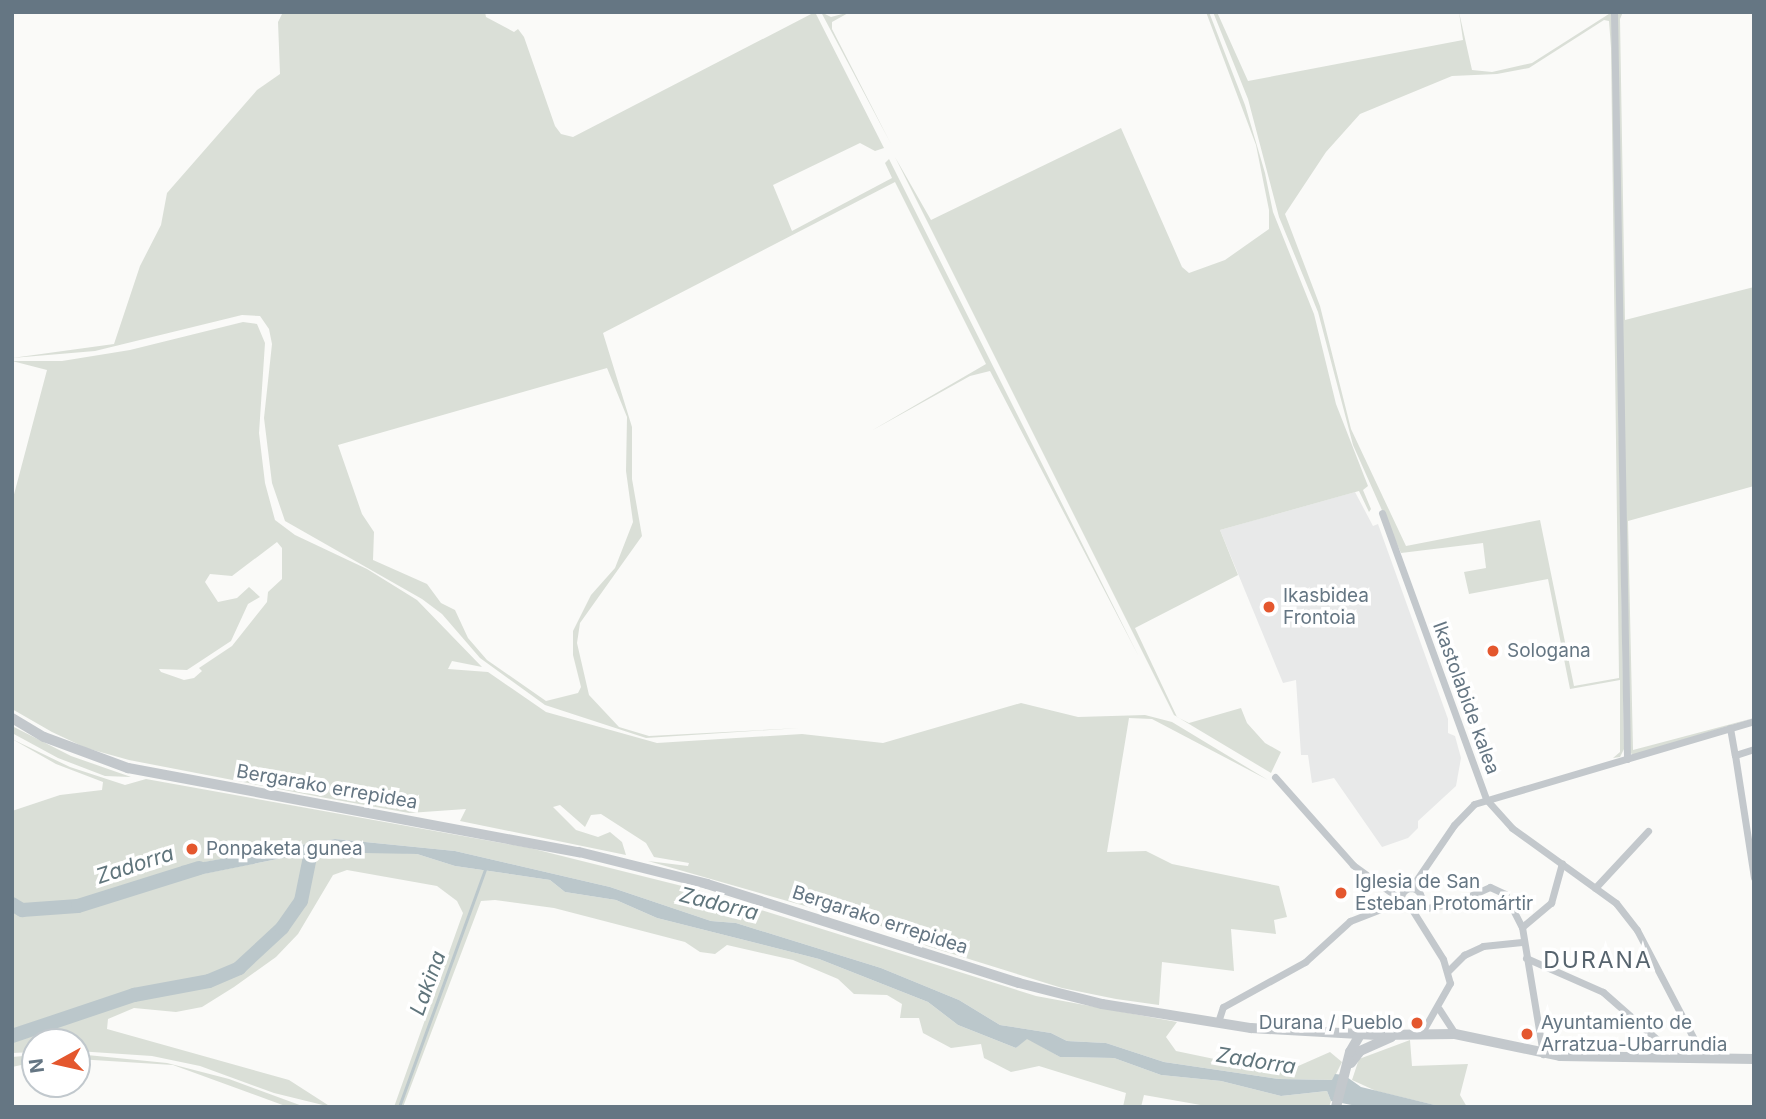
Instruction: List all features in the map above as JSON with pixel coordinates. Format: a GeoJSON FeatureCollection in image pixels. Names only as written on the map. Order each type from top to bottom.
{"type":"FeatureCollection","features":[{"type":"Feature","properties":{"kind":"street"},"geometry":{"type":"LineString","coordinates":[[1614,12],[1627,759]]}},
{"type":"Feature","properties":{"kind":"street","name":"Ikastolabide kalea"},"geometry":{"type":"LineString","coordinates":[[1382,513],[1486,799],[1512,828],[1616,903],[1637,930],[1704,1058]]}},
{"type":"Feature","properties":{"kind":"street","name":"Bergarako errepidea"},"geometry":{"type":"LineString","coordinates":[[12,718],[44,737],[128,768],[579,852],[697,881],[1060,995],[1218,1022],[1360,1035],[1455,1034],[1543,1054],[1754,1059]]}},
{"type":"Feature","properties":{"kind":"street"},"geometry":{"type":"LineString","coordinates":[[1401,900],[1404,890],[1411,888],[1463,813],[1486,799],[1754,721]]}},
{"type":"Feature","properties":{"kind":"street"},"geometry":{"type":"LineString","coordinates":[[1730,729],[1754,878]]}},
{"type":"Feature","properties":{"kind":"street"},"geometry":{"type":"LineString","coordinates":[[1735,755],[1754,749]]}},
{"type":"Feature","properties":{"kind":"street"},"geometry":{"type":"LineString","coordinates":[[1275,777],[1353,864],[1401,900],[1427,908],[1454,903],[1497,888],[1505,894],[1522,927],[1522,942],[1543,1054]]}},
{"type":"Feature","properties":{"kind":"street"},"geometry":{"type":"LineString","coordinates":[[1595,888],[1648,831]]}},
{"type":"Feature","properties":{"kind":"street"},"geometry":{"type":"LineString","coordinates":[[1522,927],[1551,903],[1563,863]]}},
{"type":"Feature","properties":{"kind":"street"},"geometry":{"type":"LineString","coordinates":[[1411,888],[1420,895],[1415,906]]}},
{"type":"Feature","properties":{"kind":"street"},"geometry":{"type":"LineString","coordinates":[[1218,1022],[1223,1007],[1305,962],[1350,920],[1401,900]]}},
{"type":"Feature","properties":{"kind":"street"},"geometry":{"type":"LineString","coordinates":[[1415,906],[1448,971],[1450,983],[1439,1009],[1421,1034]]}},
{"type":"Feature","properties":{"kind":"street"},"geometry":{"type":"LineString","coordinates":[[1448,971],[1464,955],[1483,946],[1522,942]]}},
{"type":"Feature","properties":{"kind":"street"},"geometry":{"type":"LineString","coordinates":[[1526,958],[1603,992],[1678,1058]]}},
{"type":"Feature","properties":{"kind":"street"},"geometry":{"type":"LineString","coordinates":[[1439,1009],[1455,1034]]}},
{"type":"Feature","properties":{"kind":"street"},"geometry":{"type":"LineString","coordinates":[[1336,1033],[1346,1038],[1356,1049]]}},
{"type":"Feature","properties":{"kind":"street"},"geometry":{"type":"LineString","coordinates":[[1336,1107],[1360,1035]]}},
{"type":"Feature","properties":{"kind":"street"},"geometry":{"type":"LineString","coordinates":[[1356,1049],[1395,1035]]}},
{"type":"Feature","properties":{"kind":"shaded area"},"geometry":{"type":"Polygon","coordinates":[[[283,12],[485,12],[486,17],[514,32],[518,29],[524,37],[555,126],[561,134],[573,137],[815,12],[884,148],[875,151],[860,143],[773,185],[792,231],[892,178],[885,163],[889,159],[1139,657],[990,371],[970,376],[871,431],[986,364],[895,182],[603,333],[632,427],[632,479],[642,536],[580,623],[577,643],[589,695],[619,727],[649,736],[800,728],[646,738],[545,705],[480,658],[442,614],[422,599],[285,521],[272,483],[264,418],[272,344],[269,329],[260,316],[242,315],[95,351],[12,358],[114,344],[140,266],[161,225],[167,193],[257,90],[280,74],[278,22],[283,12]],[[607,368],[338,445],[362,514],[374,532],[373,560],[427,584],[441,603],[455,610],[468,638],[487,660],[546,701],[578,693],[581,687],[573,655],[573,631],[591,595],[615,568],[633,522],[626,471],[627,417],[607,368]]]}},
{"type":"Feature","properties":{"kind":"shaded area"},"geometry":{"type":"Polygon","coordinates":[[[821,12],[831,17],[850,12],[832,22],[832,29],[891,144],[821,12]]]}},
{"type":"Feature","properties":{"kind":"shaded area"},"geometry":{"type":"Polygon","coordinates":[[[1206,12],[1209,12],[1245,105],[1265,173],[1273,212],[1314,314],[1336,404],[1368,486],[1363,490],[1371,509],[1369,512],[1359,491],[1220,530],[1238,575],[1135,628],[1177,717],[895,157],[931,220],[1121,128],[1182,267],[1189,273],[1225,260],[1269,229],[1269,210],[1256,145],[1206,12]]]}},
{"type":"Feature","properties":{"kind":"shaded area"},"geometry":{"type":"Polygon","coordinates":[[[1213,12],[1217,12],[1248,81],[1463,40],[1459,12],[1472,70],[1492,72],[1532,63],[1612,12],[1624,749],[1620,757],[1613,758],[1620,752],[1620,680],[1570,689],[1548,579],[1469,594],[1464,572],[1486,568],[1483,543],[1401,553],[1353,445],[1318,312],[1279,217],[1248,99],[1213,12]],[[1604,20],[1529,68],[1497,74],[1452,76],[1360,114],[1326,152],[1285,214],[1320,306],[1351,429],[1406,546],[1540,520],[1574,686],[1619,678],[1609,21],[1604,20]]]}},
{"type":"Feature","properties":{"kind":"shaded area"},"geometry":{"type":"Polygon","coordinates":[[[1616,12],[1623,12],[1620,19],[1625,320],[1754,287],[1754,486],[1628,521],[1633,750],[1754,718],[1634,755],[1628,752],[1616,12]]]}},
{"type":"Feature","properties":{"kind":"shaded area"},"geometry":{"type":"Polygon","coordinates":[[[243,322],[257,324],[265,343],[259,433],[265,483],[275,520],[295,535],[367,569],[417,600],[482,667],[452,661],[448,669],[488,672],[546,712],[657,743],[802,734],[883,743],[1021,703],[1078,717],[1145,715],[1172,722],[1268,780],[1152,719],[1129,718],[1107,852],[1146,851],[1172,864],[1279,886],[1287,917],[1274,920],[1276,934],[1231,929],[1234,971],[1162,962],[1159,1005],[1116,999],[1062,988],[927,946],[816,898],[808,902],[826,912],[648,861],[688,866],[689,863],[654,857],[646,843],[601,814],[591,815],[585,827],[560,805],[553,807],[576,830],[598,837],[610,832],[622,842],[626,855],[460,821],[466,809],[409,813],[320,797],[129,760],[86,748],[52,732],[12,709],[12,502],[47,370],[12,361],[62,361],[130,350],[243,322]],[[277,542],[232,576],[210,574],[205,582],[218,602],[237,598],[249,587],[260,597],[248,604],[231,641],[187,670],[159,669],[161,672],[184,680],[194,678],[202,671],[199,668],[232,646],[267,602],[268,592],[282,579],[282,548],[277,542]]]}},
{"type":"Feature","properties":{"kind":"shaded area"},"geometry":{"type":"Polygon","coordinates":[[[1355,492],[1373,526],[1378,524],[1448,719],[1448,733],[1455,736],[1461,758],[1456,786],[1418,821],[1418,828],[1408,838],[1382,847],[1334,778],[1312,783],[1308,755],[1301,755],[1296,680],[1283,683],[1220,530],[1355,492]]]}},
{"type":"Feature","properties":{"kind":"shaded area"},"geometry":{"type":"Polygon","coordinates":[[[1241,708],[1247,723],[1265,743],[1281,752],[1271,773],[1179,718],[1189,723],[1241,708]]]}},
{"type":"Feature","properties":{"kind":"shaded area"},"geometry":{"type":"Polygon","coordinates":[[[12,726],[71,756],[131,777],[105,776],[58,758],[12,733],[12,726]]]}},
{"type":"Feature","properties":{"kind":"shaded area"},"geometry":{"type":"Polygon","coordinates":[[[12,739],[70,767],[125,785],[146,779],[530,848],[694,889],[1036,996],[1177,1022],[1166,1037],[1176,1051],[1248,1066],[1296,1067],[1330,1052],[1342,1062],[1333,1080],[1279,1079],[1164,1062],[1106,1043],[1067,1041],[1051,1033],[1000,1025],[959,1000],[881,968],[736,923],[711,921],[610,887],[455,851],[335,839],[182,866],[183,878],[312,852],[361,850],[417,854],[455,866],[550,880],[565,892],[616,900],[657,918],[819,959],[928,1002],[958,1025],[1016,1048],[1027,1038],[1060,1057],[1114,1058],[1161,1075],[1221,1081],[1281,1096],[1327,1091],[1331,1101],[1329,1107],[1212,1107],[1144,1095],[1141,1107],[1123,1107],[1126,1093],[1039,1066],[1011,1072],[984,1058],[981,1044],[951,1048],[923,1033],[919,1018],[900,1018],[902,1004],[887,995],[854,994],[838,979],[793,960],[727,945],[715,954],[700,952],[685,942],[554,908],[495,900],[481,901],[403,1107],[394,1107],[463,913],[457,901],[437,886],[347,870],[333,875],[298,934],[276,957],[234,987],[202,1007],[176,1012],[134,1008],[108,1019],[107,1029],[289,1080],[331,1107],[274,1093],[200,1066],[152,1056],[91,1052],[91,1028],[21,1028],[21,1053],[12,1053],[12,811],[60,795],[102,790],[103,782],[56,764],[12,739]]]}},
{"type":"Feature","properties":{"kind":"shaded area"},"geometry":{"type":"Polygon","coordinates":[[[335,839],[455,851],[610,887],[711,921],[736,923],[881,968],[959,1000],[1000,1025],[1051,1033],[1067,1041],[1106,1043],[1164,1062],[1279,1079],[1332,1080],[1335,1074],[1344,1075],[1361,1087],[1443,1107],[1362,1107],[1331,1101],[1327,1091],[1281,1096],[1221,1081],[1161,1075],[1114,1058],[1060,1057],[1027,1039],[1016,1048],[958,1025],[928,1002],[819,959],[657,918],[616,900],[565,892],[550,880],[455,866],[417,854],[312,852],[184,878],[181,866],[335,839]]]}},
{"type":"Feature","properties":{"kind":"shaded area"},"geometry":{"type":"Polygon","coordinates":[[[1410,1040],[1412,1066],[1468,1064],[1460,1095],[1467,1107],[1443,1107],[1376,1091],[1352,1080],[1359,1059],[1410,1040]]]}},
{"type":"Feature","properties":{"kind":"shaded area"},"geometry":{"type":"Polygon","coordinates":[[[91,1055],[167,1063],[229,1079],[305,1107],[288,1107],[173,1065],[91,1060],[91,1055]]]}},
{"type":"Feature","properties":{"kind":"shaded area"},"geometry":{"type":"Polygon","coordinates":[[[21,1056],[21,1065],[12,1067],[12,1057],[21,1056]]]}},
{"type":"Feature","properties":{"kind":"waterway"},"geometry":{"type":"LineString","coordinates":[[12,1036],[134,995],[209,981],[239,968],[282,928],[301,901],[312,847]]}},
{"type":"Feature","properties":{"kind":"waterway","name":"Zadorra"},"geometry":{"type":"LineString","coordinates":[[12,904],[22,910],[78,906],[199,868]]}},
{"type":"Feature","properties":{"kind":"waterway","name":"Lakina"},"geometry":{"type":"LineString","coordinates":[[399,1107],[485,870]]}},
{"type":"Feature","properties":{"kind":"place","name":"Ikasbidea Frontoia"},"geometry":{"type":"Point","coordinates":[1269,607]}},
{"type":"Feature","properties":{"kind":"place","name":"Sologana"},"geometry":{"type":"Point","coordinates":[1493,651]}},
{"type":"Feature","properties":{"kind":"place","name":"Ponpaketa gunea"},"geometry":{"type":"Point","coordinates":[192,849]}},
{"type":"Feature","properties":{"kind":"place","name":"Iglesia de San Esteban Protomártir"},"geometry":{"type":"Point","coordinates":[1341,893]}},
{"type":"Feature","properties":{"kind":"place","name":"Durana / Pueblo"},"geometry":{"type":"Point","coordinates":[1417,1023]}},
{"type":"Feature","properties":{"kind":"place","name":"Ayuntamiento de Arratzua-Ubarrundia"},"geometry":{"type":"Point","coordinates":[1527,1034]}},
{"type":"Feature","properties":{"kind":"district","name":"DURANA"},"geometry":{"type":"Point","coordinates":[1598,960]}}]}
